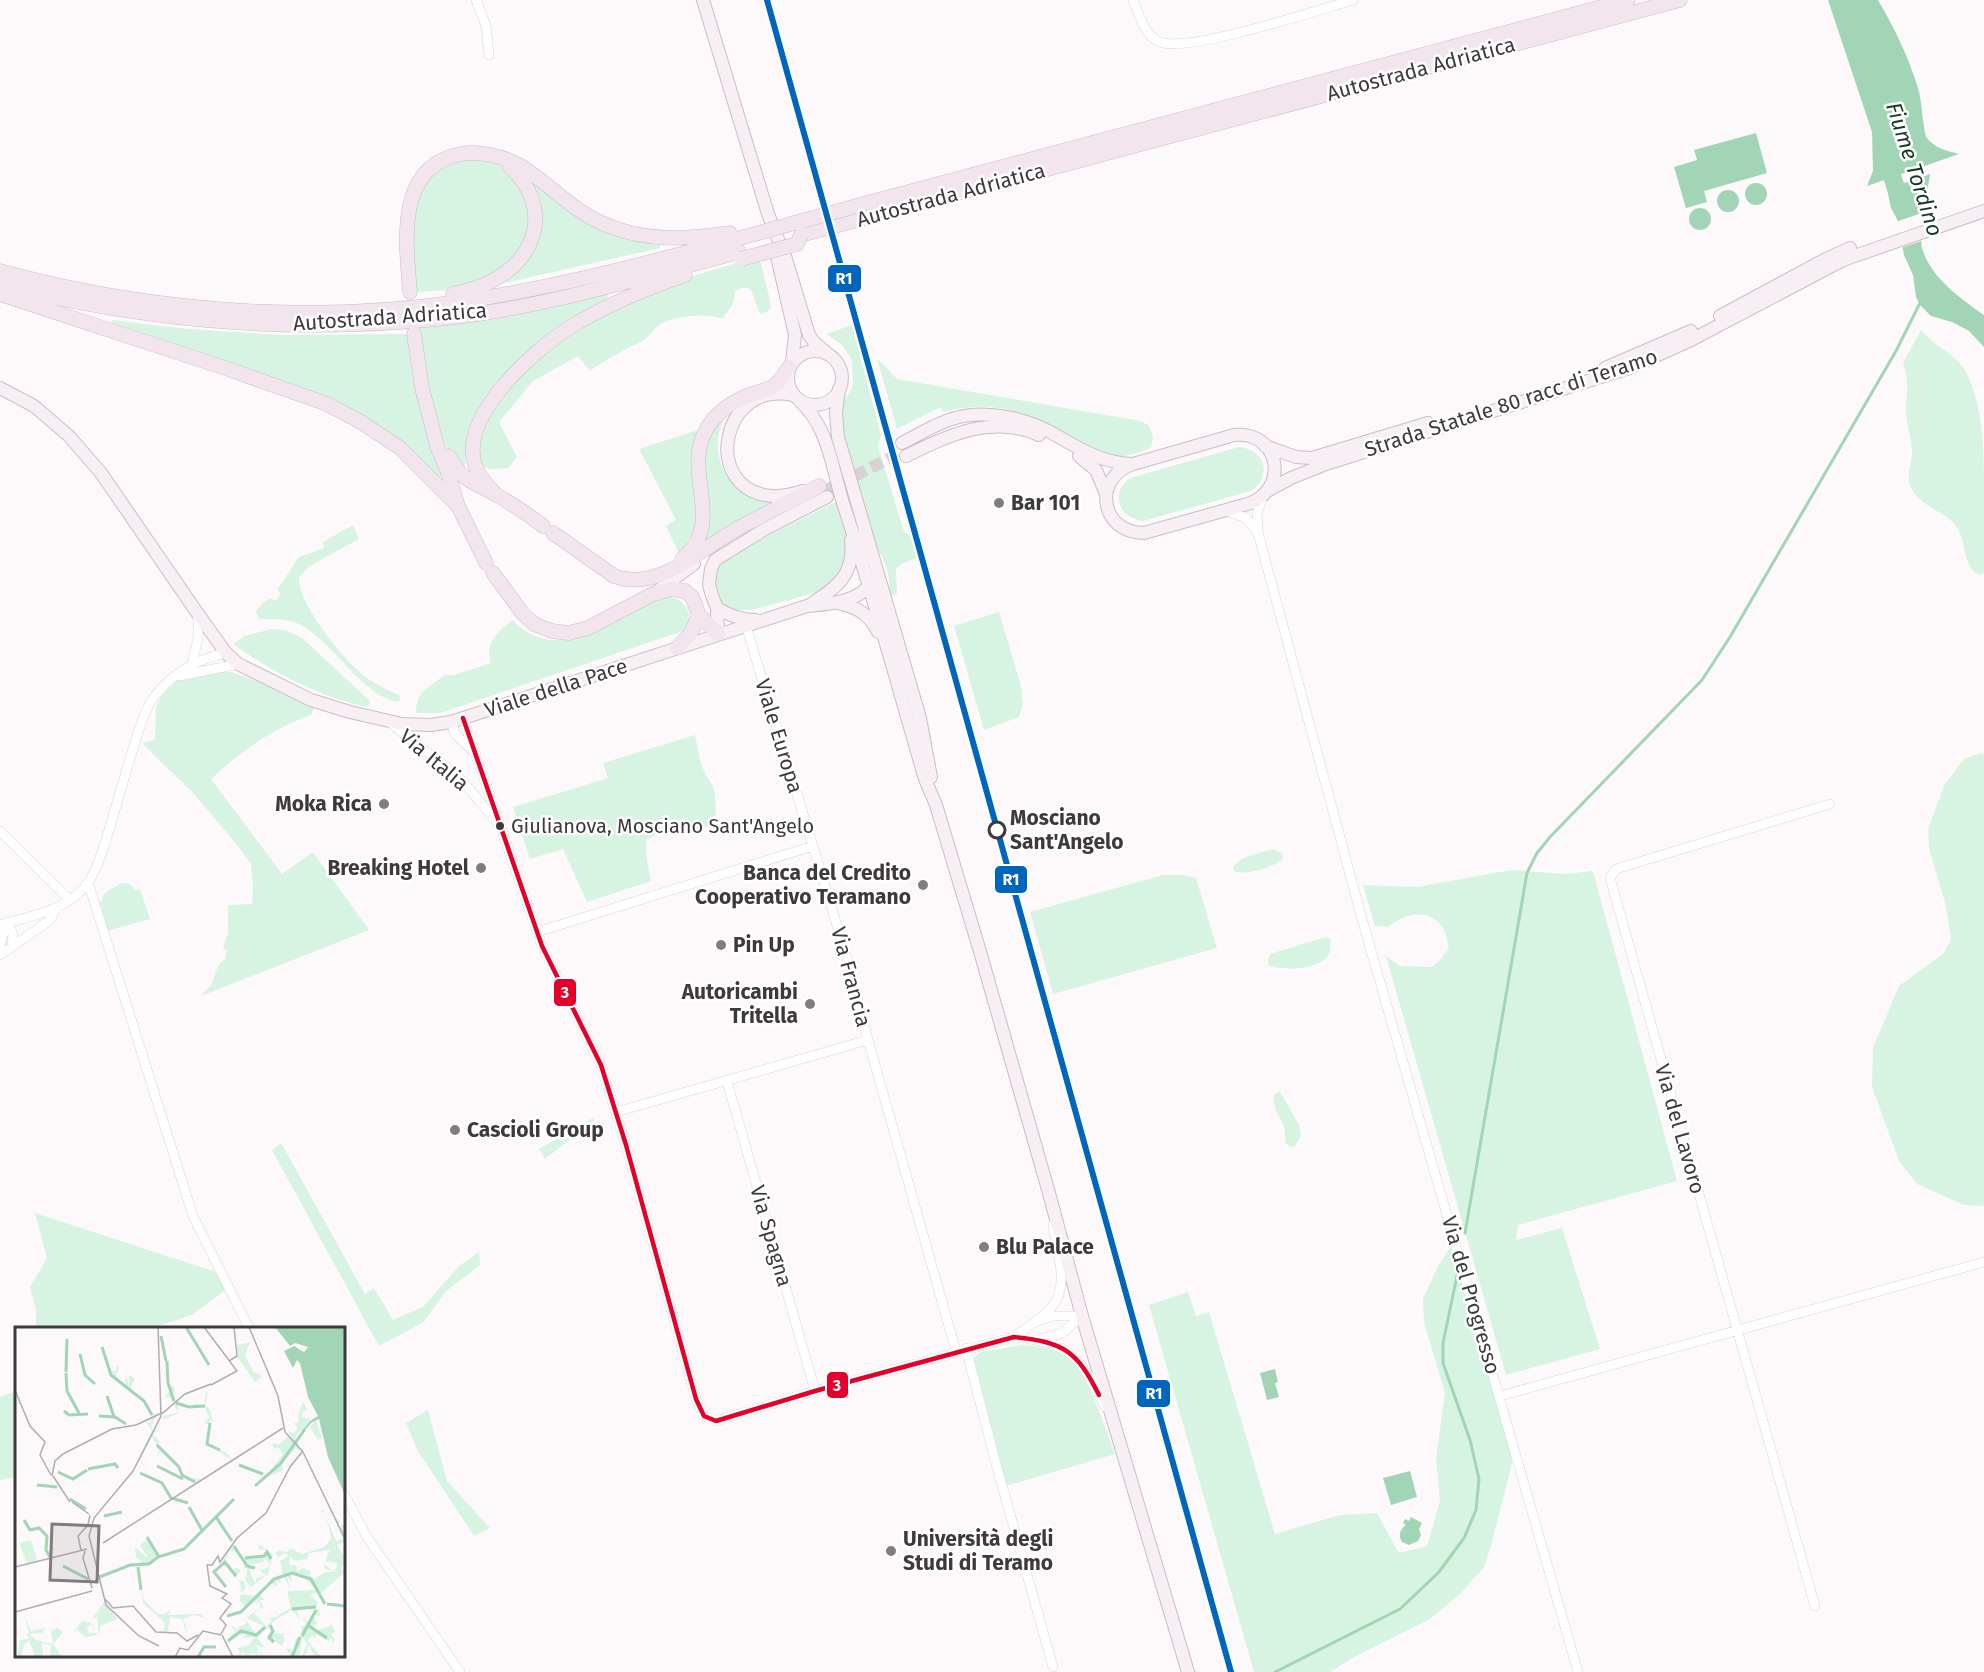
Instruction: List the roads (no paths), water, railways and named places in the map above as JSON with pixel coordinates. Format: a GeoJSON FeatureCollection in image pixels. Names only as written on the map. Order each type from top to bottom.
{"type":"FeatureCollection","features":[{"type":"Feature","properties":{"kind":"highway","name":"Autostrada Adriatica"},"geometry":{"type":"LineString","coordinates":[[0,271],[98,293],[205,308],[334,311],[441,304],[515,293],[801,235],[873,209],[1628,0]]}},
{"type":"Feature","properties":{"kind":"highway","name":"Autostrada Adriatica"},"geometry":{"type":"LineString","coordinates":[[0,285],[70,302],[168,318],[263,325],[357,324],[448,318],[624,283],[738,246],[755,234],[873,209],[1680,0]]}},
{"type":"Feature","properties":{"kind":"highway"},"geometry":{"type":"LineString","coordinates":[[410,292],[407,222],[410,204],[418,183],[430,170],[452,156],[476,153],[510,161],[574,208],[599,222],[620,230],[649,237],[738,246]]}},
{"type":"Feature","properties":{"kind":"highway"},"geometry":{"type":"LineString","coordinates":[[441,304],[452,294],[482,286],[503,274],[519,260],[531,242],[536,223],[536,212],[531,194],[518,175],[499,158]]}},
{"type":"Feature","properties":{"kind":"highway"},"geometry":{"type":"LineString","coordinates":[[496,495],[485,483],[475,464],[473,450],[475,437],[496,395],[525,364],[568,329],[607,306],[664,282],[738,246]]}},
{"type":"Feature","properties":{"kind":"highway"},"geometry":{"type":"LineString","coordinates":[[0,294],[236,371],[327,404],[400,447],[458,506]]}},
{"type":"Feature","properties":{"kind":"highway"},"geometry":{"type":"LineString","coordinates":[[414,334],[419,370],[437,446],[458,506],[490,568],[513,603],[528,619],[561,633],[575,632],[588,628],[651,595],[671,589],[685,591],[695,601],[699,615],[718,634]]}},
{"type":"Feature","properties":{"kind":"highway"},"geometry":{"type":"LineString","coordinates":[[664,573],[694,546],[701,530],[704,506],[699,458],[702,441],[710,425],[720,412],[732,404],[775,385],[790,365]]}},
{"type":"Feature","properties":{"kind":"highway"},"geometry":{"type":"LineString","coordinates":[[431,422],[462,476],[496,495],[605,570],[624,579],[642,580],[664,573],[730,533],[824,490]]}},
{"type":"Feature","properties":{"kind":"highway"},"geometry":{"type":"LineString","coordinates":[[677,648],[691,633],[699,615]]}},
{"type":"Feature","properties":{"kind":"main road"},"geometry":{"type":"LineString","coordinates":[[703,0],[768,214],[795,335],[795,347],[787,381],[796,398],[812,413],[823,432],[925,779],[936,805]]}},
{"type":"Feature","properties":{"kind":"main road","name":"Strada Statale 80 racc di Teramo"},"geometry":{"type":"LineString","coordinates":[[1106,495],[1108,509],[1114,520],[1124,528],[1138,533],[1251,503],[1291,478],[1326,464],[1639,364],[1777,296],[1865,247],[1984,202]]}},
{"type":"Feature","properties":{"kind":"main road","name":"Strada Statale 80 racc di Teramo"},"geometry":{"type":"LineString","coordinates":[[1133,464],[1234,435],[1251,436],[1265,446],[1296,457],[1318,457],[1602,369],[1689,332],[1826,259],[1984,211]]}},
{"type":"Feature","properties":{"kind":"main road"},"geometry":{"type":"LineString","coordinates":[[768,214],[786,259],[809,335],[840,366],[842,378],[836,413],[838,437],[920,718],[936,805],[1049,1193],[1082,1316],[1188,1672]]}},
{"type":"Feature","properties":{"kind":"main road"},"geometry":{"type":"LineString","coordinates":[[790,365],[797,356],[812,350],[828,354]]}},
{"type":"Feature","properties":{"kind":"main road","name":"Viale della Pace"},"geometry":{"type":"LineString","coordinates":[[0,388],[34,406],[69,436],[101,473],[198,614],[226,653],[238,664],[311,700],[389,722],[421,725],[457,720],[807,606]]}},
{"type":"Feature","properties":{"kind":"main road"},"geometry":{"type":"LineString","coordinates":[[824,490],[783,496],[762,494],[747,487],[740,481],[729,461],[726,440],[730,426],[739,413],[751,403],[777,393],[811,405],[818,405],[831,400],[839,389]]}},
{"type":"Feature","properties":{"kind":"main road"},"geometry":{"type":"LineString","coordinates":[[1106,495],[1100,477],[1090,464],[1051,441],[1012,428],[949,429],[906,449],[942,423],[955,418],[998,416],[1035,425],[1098,458],[1120,464],[1133,464]]}},
{"type":"Feature","properties":{"kind":"main road"},"geometry":{"type":"LineString","coordinates":[[1265,446],[1272,455],[1275,466],[1273,482],[1265,493]]}},
{"type":"Feature","properties":{"kind":"main road"},"geometry":{"type":"LineString","coordinates":[[1106,495],[1108,486],[1116,473],[1133,464]]}},
{"type":"Feature","properties":{"kind":"main road"},"geometry":{"type":"LineString","coordinates":[[718,634],[717,608],[709,584],[712,564],[824,490]]}},
{"type":"Feature","properties":{"kind":"main road"},"geometry":{"type":"LineString","coordinates":[[651,595],[709,554],[824,490]]}},
{"type":"Feature","properties":{"kind":"main road"},"geometry":{"type":"LineString","coordinates":[[807,606],[838,585],[849,567],[852,549],[844,504]]}},
{"type":"Feature","properties":{"kind":"main road"},"geometry":{"type":"LineString","coordinates":[[807,606],[837,603],[859,594],[870,586],[873,575],[864,526]]}},
{"type":"Feature","properties":{"kind":"main road"},"geometry":{"type":"LineString","coordinates":[[837,603],[856,608],[869,618],[878,631],[888,666],[893,669]]}},
{"type":"Feature","properties":{"kind":"main road"},"geometry":{"type":"LineString","coordinates":[[717,608],[740,619],[763,620]]}},
{"type":"Feature","properties":{"kind":"street"},"geometry":{"type":"LineString","coordinates":[[476,0],[486,26],[489,55]]}},
{"type":"Feature","properties":{"kind":"street"},"geometry":{"type":"LineString","coordinates":[[1133,0],[1151,36],[1159,42],[1172,44],[1211,40],[1353,0]]}},
{"type":"Feature","properties":{"kind":"street"},"geometry":{"type":"LineString","coordinates":[[1258,533],[1257,514],[1265,493]]}},
{"type":"Feature","properties":{"kind":"street"},"geometry":{"type":"LineString","coordinates":[[1224,510],[1246,518],[1258,533]]}},
{"type":"Feature","properties":{"kind":"street","name":"Via del Progresso"},"geometry":{"type":"LineString","coordinates":[[1258,533],[1362,919],[1578,1672]]}},
{"type":"Feature","properties":{"kind":"street"},"geometry":{"type":"LineString","coordinates":[[192,664],[198,638],[198,614]]}},
{"type":"Feature","properties":{"kind":"street","name":"Viale Europa"},"geometry":{"type":"LineString","coordinates":[[746,626],[813,846]]}},
{"type":"Feature","properties":{"kind":"street"},"geometry":{"type":"LineString","coordinates":[[4,924],[57,907],[79,894],[88,882],[101,854],[140,727],[150,705],[163,687],[192,664],[226,653]]}},
{"type":"Feature","properties":{"kind":"street"},"geometry":{"type":"LineString","coordinates":[[174,678],[238,664]]}},
{"type":"Feature","properties":{"kind":"street","name":"Via Italia"},"geometry":{"type":"LineString","coordinates":[[457,720],[456,735],[474,752],[488,785],[542,946],[601,1065],[696,1399],[704,1416],[716,1421],[815,1391]]}},
{"type":"Feature","properties":{"kind":"street","name":"Via Italia"},"geometry":{"type":"LineString","coordinates":[[389,722],[459,777],[501,826]]}},
{"type":"Feature","properties":{"kind":"street","name":"Via del Lavoro"},"geometry":{"type":"LineString","coordinates":[[1815,1606],[1610,878],[1616,869],[1830,804]]}},
{"type":"Feature","properties":{"kind":"street"},"geometry":{"type":"LineString","coordinates":[[0,831],[70,900]]}},
{"type":"Feature","properties":{"kind":"street"},"geometry":{"type":"LineString","coordinates":[[537,932],[813,846]]}},
{"type":"Feature","properties":{"kind":"street","name":"Via Francia"},"geometry":{"type":"LineString","coordinates":[[813,846],[846,955],[956,1351]]}},
{"type":"Feature","properties":{"kind":"street"},"geometry":{"type":"LineString","coordinates":[[88,882],[193,1216],[248,1327]]}},
{"type":"Feature","properties":{"kind":"street"},"geometry":{"type":"LineString","coordinates":[[0,955],[50,920],[57,907]]}},
{"type":"Feature","properties":{"kind":"street"},"geometry":{"type":"LineString","coordinates":[[0,945],[4,924]]}},
{"type":"Feature","properties":{"kind":"street"},"geometry":{"type":"LineString","coordinates":[[4,924],[13,934],[12,947]]}},
{"type":"Feature","properties":{"kind":"street"},"geometry":{"type":"LineString","coordinates":[[616,1112],[868,1040]]}},
{"type":"Feature","properties":{"kind":"street","name":"Via Spagna"},"geometry":{"type":"LineString","coordinates":[[727,1081],[815,1391]]}},
{"type":"Feature","properties":{"kind":"street"},"geometry":{"type":"LineString","coordinates":[[1014,1337],[1052,1307],[1060,1289],[1061,1275],[1049,1193]]}},
{"type":"Feature","properties":{"kind":"street"},"geometry":{"type":"LineString","coordinates":[[1500,1396],[1984,1262]]}},
{"type":"Feature","properties":{"kind":"street"},"geometry":{"type":"LineString","coordinates":[[1034,1323],[1053,1316],[1082,1316]]}},
{"type":"Feature","properties":{"kind":"street"},"geometry":{"type":"LineString","coordinates":[[1041,1339],[1062,1333],[1082,1316]]}},
{"type":"Feature","properties":{"kind":"street"},"geometry":{"type":"LineString","coordinates":[[815,1391],[966,1348],[1014,1337],[1041,1339],[1066,1350],[1080,1361],[1116,1431]]}},
{"type":"Feature","properties":{"kind":"street"},"geometry":{"type":"LineString","coordinates":[[966,1348],[1053,1667]]}},
{"type":"Feature","properties":{"kind":"street"},"geometry":{"type":"LineString","coordinates":[[345,1496],[367,1538],[460,1672]]}},
{"type":"Feature","properties":{"kind":"water"},"geometry":{"type":"Polygon","coordinates":[[[1828,0],[1878,0],[1901,43],[1914,77],[1927,138],[1937,147],[1959,154],[1867,186],[1873,171],[1872,132],[1828,0]]]}},
{"type":"Feature","properties":{"kind":"water"},"geometry":{"type":"Polygon","coordinates":[[[1756,133],[1767,173],[1704,191],[1707,202],[1686,208],[1674,167],[1697,160],[1694,150],[1756,133]]]}},
{"type":"Feature","properties":{"kind":"water"},"geometry":{"type":"Polygon","coordinates":[[[1930,174],[1922,248],[1926,259],[1939,278],[1984,315],[1984,347],[1969,331],[1952,322],[1931,316],[1920,305],[1916,297],[1913,275],[1904,255],[1897,219],[1891,208],[1887,189],[1930,174]]]}},
{"type":"Feature","properties":{"kind":"water"},"geometry":{"type":"Polygon","coordinates":[[[1756,183],[1764,186],[1767,194],[1764,202],[1756,205],[1748,202],[1745,194],[1748,186],[1756,183]]]}},
{"type":"Feature","properties":{"kind":"water"},"geometry":{"type":"Polygon","coordinates":[[[1728,190],[1736,193],[1739,201],[1736,209],[1728,212],[1720,209],[1717,201],[1720,193],[1728,190]]]}},
{"type":"Feature","properties":{"kind":"water"},"geometry":{"type":"Polygon","coordinates":[[[1700,208],[1708,211],[1711,219],[1708,227],[1700,230],[1692,227],[1689,219],[1692,211],[1700,208]]]}},
{"type":"Feature","properties":{"kind":"water"},"geometry":{"type":"Polygon","coordinates":[[[1275,1369],[1278,1382],[1275,1383],[1279,1397],[1267,1400],[1260,1373],[1275,1369]]]}},
{"type":"Feature","properties":{"kind":"water"},"geometry":{"type":"Polygon","coordinates":[[[1410,1471],[1417,1497],[1391,1505],[1383,1478],[1410,1471]]]}},
{"type":"Feature","properties":{"kind":"water"},"geometry":{"type":"Polygon","coordinates":[[[1411,1517],[1422,1523],[1418,1541],[1409,1545],[1402,1542],[1400,1535],[1406,1525],[1403,1523],[1405,1519],[1409,1521],[1411,1517]]]}},
{"type":"Feature","properties":{"kind":"waterway","name":"Fiume Tordino"},"geometry":{"type":"LineString","coordinates":[[1885,154],[1902,207]]}},
{"type":"Feature","properties":{"kind":"waterway"},"geometry":{"type":"LineString","coordinates":[[1465,1233],[1527,873],[1537,853],[1550,837],[1702,680],[1730,637],[1896,351],[1920,303]]}},
{"type":"Feature","properties":{"kind":"waterway"},"geometry":{"type":"LineString","coordinates":[[1275,1672],[1400,1609],[1439,1572],[1464,1538],[1476,1510],[1479,1479],[1470,1440],[1443,1363],[1443,1343],[1458,1271]]}},
{"type":"Feature","properties":{"kind":"tunnel"},"geometry":{"type":"LineString","coordinates":[[823,492],[908,449]]}},
{"type":"Feature","properties":{"kind":"place","name":"Bar 101"},"geometry":{"type":"Point","coordinates":[999,503]}},
{"type":"Feature","properties":{"kind":"place","name":"Moka Rica"},"geometry":{"type":"Point","coordinates":[384,804]}},
{"type":"Feature","properties":{"kind":"place","name":"Giulianova, Mosciano Sant'Angelo"},"geometry":{"type":"Point","coordinates":[500,826]}},
{"type":"Feature","properties":{"kind":"place","name":"Mosciano Sant'Angelo"},"geometry":{"type":"Point","coordinates":[997,830]}},
{"type":"Feature","properties":{"kind":"place","name":"Breaking Hotel"},"geometry":{"type":"Point","coordinates":[481,868]}},
{"type":"Feature","properties":{"kind":"place","name":"Banca del Credito Cooperativo Teramano"},"geometry":{"type":"Point","coordinates":[923,885]}},
{"type":"Feature","properties":{"kind":"place","name":"Pin Up"},"geometry":{"type":"Point","coordinates":[721,945]}},
{"type":"Feature","properties":{"kind":"place","name":"Autoricambi Tritella"},"geometry":{"type":"Point","coordinates":[810,1004]}},
{"type":"Feature","properties":{"kind":"place","name":"Cascioli Group"},"geometry":{"type":"Point","coordinates":[455,1130]}},
{"type":"Feature","properties":{"kind":"place","name":"Blu Palace"},"geometry":{"type":"Point","coordinates":[984,1247]}},
{"type":"Feature","properties":{"kind":"place","name":"Università degli Studi di Teramo"},"geometry":{"type":"Point","coordinates":[891,1551]}}]}
